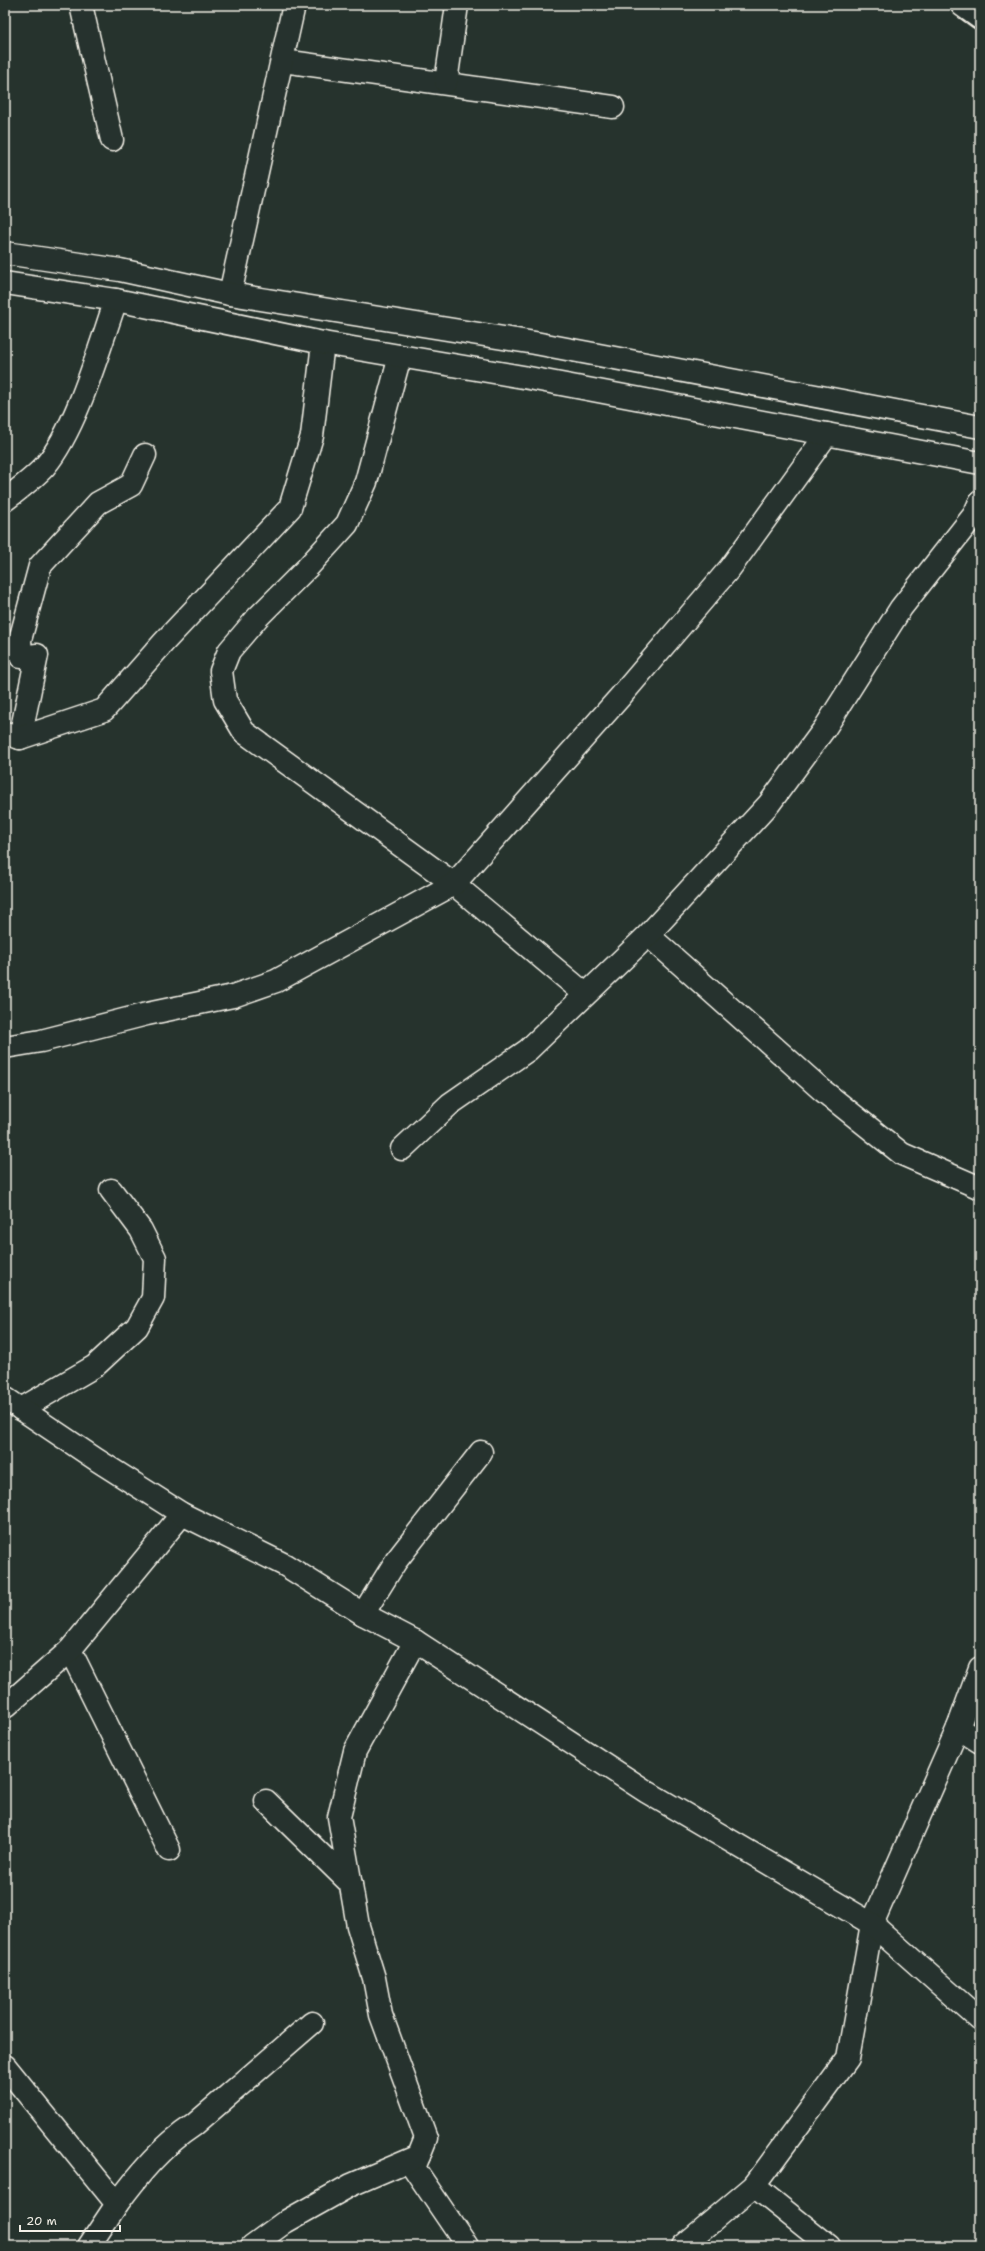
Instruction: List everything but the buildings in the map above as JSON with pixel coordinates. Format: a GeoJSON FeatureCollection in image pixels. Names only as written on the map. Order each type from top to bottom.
{"type":"FeatureCollection","features":[{"type":"Feature","properties":{"kind":"street"},"geometry":{"type":"LineString","coordinates":[[81,5],[112,140]]}},
{"type":"Feature","properties":{"kind":"street"},"geometry":{"type":"LineString","coordinates":[[230,294],[283,61],[294,5]]}},
{"type":"Feature","properties":{"kind":"street"},"geometry":{"type":"LineString","coordinates":[[446,82],[457,5]]}},
{"type":"Feature","properties":{"kind":"street"},"geometry":{"type":"LineString","coordinates":[[962,5],[980,18]]}},
{"type":"Feature","properties":{"kind":"street"},"geometry":{"type":"LineString","coordinates":[[283,61],[446,82],[613,107]]}},
{"type":"Feature","properties":{"kind":"street"},"geometry":{"type":"LineString","coordinates":[[5,253],[120,270],[230,294],[536,343],[980,427]]}},
{"type":"Feature","properties":{"kind":"street"},"geometry":{"type":"LineString","coordinates":[[5,283],[116,300],[323,343],[529,378],[980,463]]}},
{"type":"Feature","properties":{"kind":"street"},"geometry":{"type":"LineString","coordinates":[[5,500],[44,466],[65,433],[84,388],[116,300]]}},
{"type":"Feature","properties":{"kind":"street"},"geometry":{"type":"LineString","coordinates":[[13,735],[104,710],[164,642],[290,508],[312,436],[323,343]]}},
{"type":"Feature","properties":{"kind":"street"},"geometry":{"type":"LineString","coordinates":[[400,356],[366,482],[347,524],[229,651],[220,671],[225,700],[244,732],[454,884],[585,994]]}},
{"type":"Feature","properties":{"kind":"street"},"geometry":{"type":"LineString","coordinates":[[5,1047],[41,1041],[147,1014],[233,996],[276,981],[454,884],[620,698],[730,568],[827,434]]}},
{"type":"Feature","properties":{"kind":"street"},"geometry":{"type":"LineString","coordinates":[[13,735],[37,655],[21,656],[20,640],[40,566],[98,503],[131,485],[145,455]]}},
{"type":"Feature","properties":{"kind":"street"},"geometry":{"type":"LineString","coordinates":[[402,1148],[450,1104],[528,1050],[648,935],[769,804],[825,728],[901,608],[974,515],[980,502]]}},
{"type":"Feature","properties":{"kind":"street"},"geometry":{"type":"LineString","coordinates":[[648,935],[822,1090],[902,1154],[978,1187]]}},
{"type":"Feature","properties":{"kind":"street"},"geometry":{"type":"LineString","coordinates":[[13,1404],[95,1366],[137,1327],[152,1298],[155,1258],[141,1230],[111,1190]]}},
{"type":"Feature","properties":{"kind":"street"},"geometry":{"type":"LineString","coordinates":[[13,1404],[182,1514],[285,1565],[363,1614],[415,1641],[647,1792],[872,1924],[980,2020]]}},
{"type":"Feature","properties":{"kind":"street"},"geometry":{"type":"LineString","coordinates":[[363,1614],[396,1560],[481,1452]]}},
{"type":"Feature","properties":{"kind":"street"},"geometry":{"type":"LineString","coordinates":[[5,1707],[70,1650],[182,1514]]}},
{"type":"Feature","properties":{"kind":"street"},"geometry":{"type":"LineString","coordinates":[[415,1641],[355,1751],[339,1817],[358,1926],[374,1978],[381,2015],[426,2138],[414,2168],[467,2246]]}},
{"type":"Feature","properties":{"kind":"street"},"geometry":{"type":"LineString","coordinates":[[70,1650],[170,1850]]}},
{"type":"Feature","properties":{"kind":"street"},"geometry":{"type":"LineString","coordinates":[[683,2246],[754,2186],[848,2058],[872,1924],[978,1682]]}},
{"type":"Feature","properties":{"kind":"street"},"geometry":{"type":"LineString","coordinates":[[958,1728],[980,1742]]}},
{"type":"Feature","properties":{"kind":"street"},"geometry":{"type":"LineString","coordinates":[[266,1801],[351,1884]]}},
{"type":"Feature","properties":{"kind":"street"},"geometry":{"type":"LineString","coordinates":[[89,2246],[142,2170],[173,2139],[194,2125],[312,2023]]}},
{"type":"Feature","properties":{"kind":"street"},"geometry":{"type":"LineString","coordinates":[[5,2066],[117,2204]]}},
{"type":"Feature","properties":{"kind":"street"},"geometry":{"type":"LineString","coordinates":[[252,2246],[285,2222],[351,2185],[419,2156]]}},
{"type":"Feature","properties":{"kind":"street"},"geometry":{"type":"LineString","coordinates":[[754,2186],[829,2246]]}}]}
